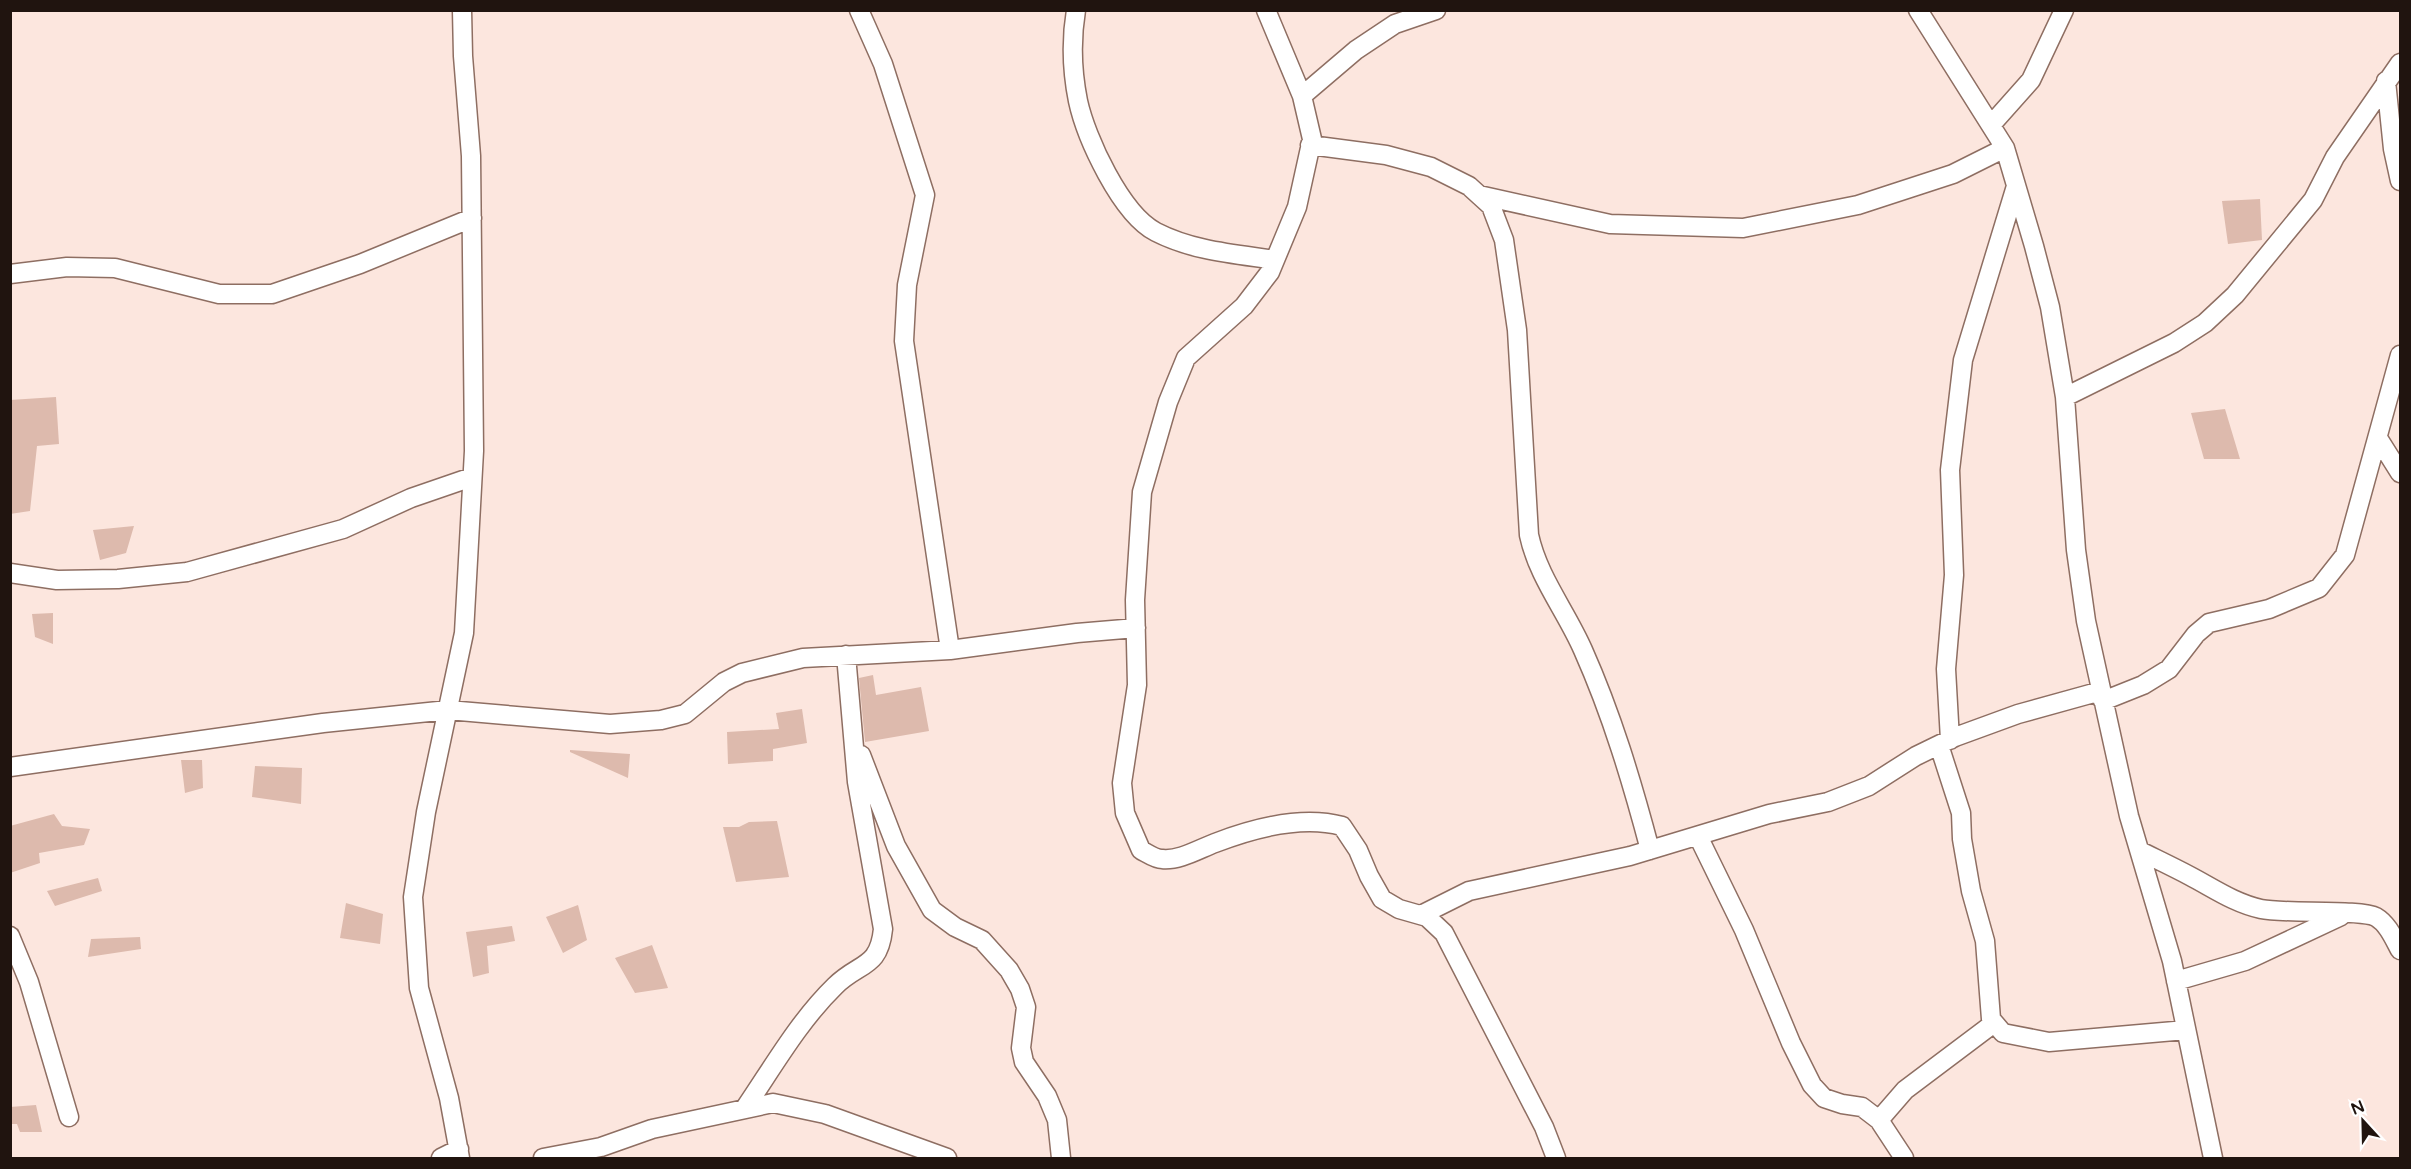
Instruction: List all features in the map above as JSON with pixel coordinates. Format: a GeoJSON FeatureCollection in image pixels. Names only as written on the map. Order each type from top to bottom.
{"type":"FeatureCollection","features":[{"type":"Feature","properties":{"kind":"street"},"geometry":{"type":"LineString","coordinates":[[441,1158],[460,1154],[449,1098],[418,988],[413,897],[426,812],[464,633],[472,477],[472,218],[462,10]]}},
{"type":"Feature","properties":{"kind":"street"},"geometry":{"type":"LineString","coordinates":[[859,10],[883,64],[924,195],[907,285],[904,341],[950,650]]}},
{"type":"Feature","properties":{"kind":"street"},"geometry":{"type":"LineString","coordinates":[[1076,10],[1072,37],[1078,102],[1096,149],[1126,205],[1154,231],[1202,249],[1275,260]]}},
{"type":"Feature","properties":{"kind":"street"},"geometry":{"type":"LineString","coordinates":[[1266,10],[1302,96],[1312,139],[1297,207],[1270,272],[1244,306],[1186,358],[1168,402],[1142,492],[1136,628],[1137,685],[1122,783],[1125,813],[1141,850],[1161,859],[1183,856],[1220,842],[1292,822],[1320,820],[1342,826],[1358,850],[1382,899],[1399,909],[1427,917],[1444,933],[1544,1127],[1556,1158]]}},
{"type":"Feature","properties":{"kind":"street"},"geometry":{"type":"LineString","coordinates":[[1302,96],[1356,50],[1395,24],[1436,10]]}},
{"type":"Feature","properties":{"kind":"street"},"geometry":{"type":"LineString","coordinates":[[1918,10],[2005,148],[2050,307],[2065,396],[2076,549],[2086,621],[2129,816],[2176,981],[2213,1158]]}},
{"type":"Feature","properties":{"kind":"street"},"geometry":{"type":"LineString","coordinates":[[1991,125],[2031,80],[2064,10]]}},
{"type":"Feature","properties":{"kind":"street"},"geometry":{"type":"LineString","coordinates":[[2065,396],[2174,343],[2205,323],[2235,296],[2313,200],[2335,157],[2400,63]]}},
{"type":"Feature","properties":{"kind":"street"},"geometry":{"type":"LineString","coordinates":[[2386,81],[2393,149],[2400,181]]}},
{"type":"Feature","properties":{"kind":"street"},"geometry":{"type":"LineString","coordinates":[[1310,145],[1386,155],[1431,167],[1469,186],[1491,206],[1504,240],[1517,330],[1528,535],[1534,560],[1582,648],[1608,710],[1631,777],[1650,850]]}},
{"type":"Feature","properties":{"kind":"street"},"geometry":{"type":"LineString","coordinates":[[1479,195],[1610,224],[1743,228],[1858,205],[1953,174],[2005,148]]}},
{"type":"Feature","properties":{"kind":"street"},"geometry":{"type":"LineString","coordinates":[[2016,186],[1963,360],[1950,470],[1954,575],[1946,669],[1945,742],[1961,813],[1962,839],[1971,891],[1985,941],[1991,1019],[2003,1033],[2049,1042],[2186,1030]]}},
{"type":"Feature","properties":{"kind":"street"},"geometry":{"type":"LineString","coordinates":[[10,274],[67,267],[115,268],[219,294],[272,294],[360,264],[472,218]]}},
{"type":"Feature","properties":{"kind":"street"},"geometry":{"type":"LineString","coordinates":[[1421,915],[1469,891],[1650,850],[1769,814],[1828,802],[1869,786],[1945,742],[2018,714],[2143,685],[2169,669],[2196,634],[2209,623],[2269,609],[2319,588],[2345,555],[2400,355]]}},
{"type":"Feature","properties":{"kind":"street"},"geometry":{"type":"LineString","coordinates":[[2378,438],[2400,472]]}},
{"type":"Feature","properties":{"kind":"street"},"geometry":{"type":"LineString","coordinates":[[10,573],[57,580],[118,579],[187,572],[301,543],[343,529],[411,498],[472,477]]}},
{"type":"Feature","properties":{"kind":"street"},"geometry":{"type":"LineString","coordinates":[[10,767],[311,724],[448,710],[610,724],[661,720],[685,714],[724,681],[742,673],[803,658],[950,650],[1077,633],[1136,628]]}},
{"type":"Feature","properties":{"kind":"street"},"geometry":{"type":"LineString","coordinates":[[745,1108],[816,1008],[837,984],[870,962],[881,948],[883,929],[865,834],[846,655]]}},
{"type":"Feature","properties":{"kind":"street"},"geometry":{"type":"LineString","coordinates":[[853,734],[896,846],[932,910],[955,927],[982,940],[1009,970],[1020,989],[1026,1007],[1021,1048],[1024,1062],[1047,1096],[1056,1120],[1061,1158]]}},
{"type":"Feature","properties":{"kind":"street"},"geometry":{"type":"LineString","coordinates":[[1698,836],[1744,930],[1791,1043],[1812,1085],[1824,1098],[1862,1107],[1880,1120],[1904,1158]]}},
{"type":"Feature","properties":{"kind":"street"},"geometry":{"type":"LineString","coordinates":[[2140,851],[2224,896],[2260,909],[2300,913],[2347,913],[2375,917],[2387,928],[2400,950]]}},
{"type":"Feature","properties":{"kind":"street"},"geometry":{"type":"LineString","coordinates":[[2176,981],[2245,961],[2347,913]]}},
{"type":"Feature","properties":{"kind":"street"},"geometry":{"type":"LineString","coordinates":[[10,936],[29,982],[69,1117]]}},
{"type":"Feature","properties":{"kind":"street"},"geometry":{"type":"LineString","coordinates":[[1880,1120],[1905,1090],[1994,1023]]}},
{"type":"Feature","properties":{"kind":"street"},"geometry":{"type":"LineString","coordinates":[[543,1158],[612,1151],[652,1129],[773,1103],[792,1106],[890,1136],[947,1158]]}},
{"type":"Feature","properties":{"kind":"building"},"geometry":{"type":"Polygon","coordinates":[[[2260,199],[2262,240],[2228,244],[2222,201],[2260,199]]]}},
{"type":"Feature","properties":{"kind":"building"},"geometry":{"type":"Polygon","coordinates":[[[56,397],[59,444],[37,446],[30,511],[10,514],[10,400],[56,397]]]}},
{"type":"Feature","properties":{"kind":"building"},"geometry":{"type":"Polygon","coordinates":[[[2225,409],[2240,459],[2204,459],[2191,413],[2225,409]]]}},
{"type":"Feature","properties":{"kind":"building"},"geometry":{"type":"Polygon","coordinates":[[[134,526],[126,553],[100,560],[93,530],[134,526]]]}},
{"type":"Feature","properties":{"kind":"building"},"geometry":{"type":"Polygon","coordinates":[[[53,613],[53,644],[35,637],[32,614],[53,613]]]}},
{"type":"Feature","properties":{"kind":"building"},"geometry":{"type":"Polygon","coordinates":[[[873,675],[876,695],[921,687],[929,731],[865,742],[859,678],[873,675]]]}},
{"type":"Feature","properties":{"kind":"building"},"geometry":{"type":"Polygon","coordinates":[[[802,709],[807,743],[773,749],[773,761],[728,764],[727,732],[779,729],[776,713],[802,709]]]}},
{"type":"Feature","properties":{"kind":"building"},"geometry":{"type":"Polygon","coordinates":[[[570,750],[630,754],[628,778],[570,752],[570,750]]]}},
{"type":"Feature","properties":{"kind":"building"},"geometry":{"type":"Polygon","coordinates":[[[181,760],[202,760],[203,788],[185,793],[181,760]]]}},
{"type":"Feature","properties":{"kind":"building"},"geometry":{"type":"Polygon","coordinates":[[[255,766],[302,768],[301,804],[252,797],[255,766]]]}},
{"type":"Feature","properties":{"kind":"building"},"geometry":{"type":"Polygon","coordinates":[[[54,814],[62,826],[90,829],[84,845],[39,853],[40,863],[10,873],[10,826],[54,814]]]}},
{"type":"Feature","properties":{"kind":"building"},"geometry":{"type":"Polygon","coordinates":[[[777,821],[789,877],[736,882],[723,827],[739,827],[749,822],[777,821]]]}},
{"type":"Feature","properties":{"kind":"building"},"geometry":{"type":"Polygon","coordinates":[[[98,878],[102,891],[55,906],[47,891],[98,878]]]}},
{"type":"Feature","properties":{"kind":"building"},"geometry":{"type":"Polygon","coordinates":[[[346,903],[383,914],[380,944],[340,938],[346,903]]]}},
{"type":"Feature","properties":{"kind":"building"},"geometry":{"type":"Polygon","coordinates":[[[578,905],[587,940],[563,953],[546,917],[578,905]]]}},
{"type":"Feature","properties":{"kind":"building"},"geometry":{"type":"Polygon","coordinates":[[[512,926],[515,941],[487,946],[489,973],[473,977],[466,932],[512,926]]]}},
{"type":"Feature","properties":{"kind":"building"},"geometry":{"type":"Polygon","coordinates":[[[140,937],[141,949],[88,957],[91,939],[140,937]]]}},
{"type":"Feature","properties":{"kind":"building"},"geometry":{"type":"Polygon","coordinates":[[[652,945],[668,988],[635,993],[615,958],[652,945]]]}},
{"type":"Feature","properties":{"kind":"building"},"geometry":{"type":"Polygon","coordinates":[[[36,1105],[42,1132],[20,1132],[17,1124],[10,1124],[10,1107],[36,1105]]]}}]}
